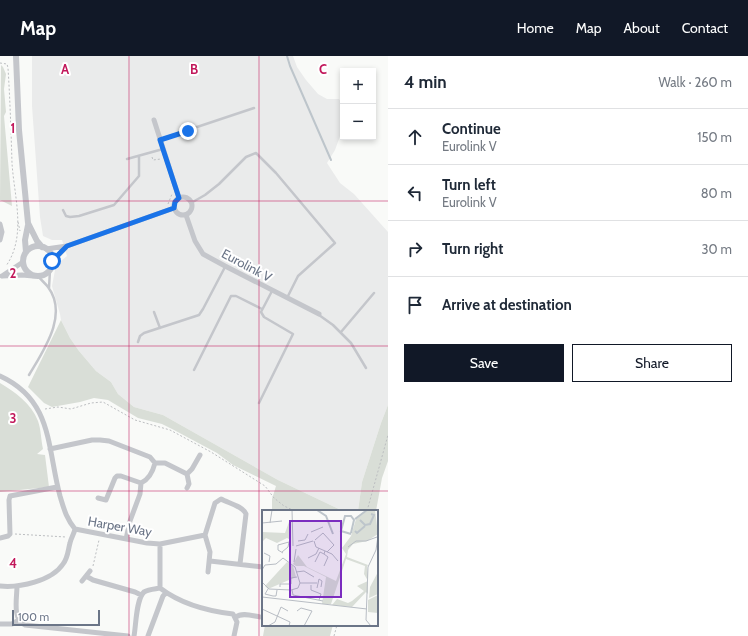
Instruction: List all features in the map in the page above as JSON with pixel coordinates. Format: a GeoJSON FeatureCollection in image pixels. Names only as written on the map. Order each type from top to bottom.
{"type":"FeatureCollection","features":[{"type":"Feature","properties":{"kind":"street"},"geometry":{"type":"LineString","coordinates":[[16,56],[19,130],[28,223],[26,252],[23,262],[26,271],[36,276]]}},
{"type":"Feature","properties":{"kind":"street"},"geometry":{"type":"LineString","coordinates":[[154,120],[179,198]]}},
{"type":"Feature","properties":{"kind":"street"},"geometry":{"type":"LineString","coordinates":[[185,197],[191,203],[192,208],[186,215],[177,214],[174,208],[175,202],[179,198],[185,197]]}},
{"type":"Feature","properties":{"kind":"street"},"geometry":{"type":"LineString","coordinates":[[26,252],[33,247],[44,248],[67,246],[174,208]]}},
{"type":"Feature","properties":{"kind":"street","name":"Eurolink V"},"geometry":{"type":"LineString","coordinates":[[186,215],[198,248],[203,254],[319,314]]}},
{"type":"Feature","properties":{"kind":"street"},"geometry":{"type":"LineString","coordinates":[[1,277],[22,274],[36,276],[42,275],[50,270],[52,257],[35,238],[28,223]]}},
{"type":"Feature","properties":{"kind":"street"},"geometry":{"type":"LineString","coordinates":[[0,224],[2,232],[0,240]]}},
{"type":"Feature","properties":{"kind":"street"},"geometry":{"type":"LineString","coordinates":[[52,261],[67,246]]}},
{"type":"Feature","properties":{"kind":"street"},"geometry":{"type":"LineString","coordinates":[[1,277],[23,262]]}},
{"type":"Feature","properties":{"kind":"street"},"geometry":{"type":"LineString","coordinates":[[0,376],[24,390],[30,397],[43,420],[57,487],[67,519],[75,528],[70,541],[67,557],[61,568],[40,580],[17,586],[0,586]]}},
{"type":"Feature","properties":{"kind":"street"},"geometry":{"type":"LineString","coordinates":[[50,449],[92,440],[100,440],[117,444],[150,456],[155,462],[165,463],[188,474]]}},
{"type":"Feature","properties":{"kind":"street"},"geometry":{"type":"LineString","coordinates":[[187,488],[189,484],[188,474],[200,455]]}},
{"type":"Feature","properties":{"kind":"street"},"geometry":{"type":"LineString","coordinates":[[98,498],[106,500],[114,478],[117,476],[141,483],[148,479],[155,462]]}},
{"type":"Feature","properties":{"kind":"street"},"geometry":{"type":"LineString","coordinates":[[126,539],[130,521],[140,494],[141,483]]}},
{"type":"Feature","properties":{"kind":"street"},"geometry":{"type":"LineString","coordinates":[[0,538],[10,534],[10,496],[57,487]]}},
{"type":"Feature","properties":{"kind":"street"},"geometry":{"type":"LineString","coordinates":[[208,572],[210,552],[204,535],[213,508],[217,501],[221,499],[245,511],[246,518],[240,564]]}},
{"type":"Feature","properties":{"kind":"street","name":"Harper Way"},"geometry":{"type":"LineString","coordinates":[[75,528],[126,539],[160,544],[204,535]]}},
{"type":"Feature","properties":{"kind":"street"},"geometry":{"type":"LineString","coordinates":[[160,544],[160,588]]}},
{"type":"Feature","properties":{"kind":"street"},"geometry":{"type":"LineString","coordinates":[[210,561],[262,567]]}},
{"type":"Feature","properties":{"kind":"street"},"geometry":{"type":"LineString","coordinates":[[90,571],[84,578],[136,592],[141,596]]}},
{"type":"Feature","properties":{"kind":"street"},"geometry":{"type":"LineString","coordinates":[[17,586],[17,614],[19,620],[25,625],[128,636]]}},
{"type":"Feature","properties":{"kind":"street"},"geometry":{"type":"LineString","coordinates":[[160,588],[166,593],[200,608],[233,614],[236,617],[237,622],[234,636]]}},
{"type":"Feature","properties":{"kind":"street"},"geometry":{"type":"LineString","coordinates":[[134,636],[138,604],[141,596],[149,590],[160,588]]}},
{"type":"Feature","properties":{"kind":"street"},"geometry":{"type":"LineString","coordinates":[[148,636],[163,596],[166,593]]}},
{"type":"Feature","properties":{"kind":"street"},"geometry":{"type":"LineString","coordinates":[[236,617],[239,614],[260,616]]}},
{"type":"Feature","properties":{"kind":"street"},"geometry":{"type":"LineString","coordinates":[[0,624],[12,624],[19,620]]}},
{"type":"Feature","properties":{"kind":"lane"},"geometry":{"type":"LineString","coordinates":[[160,140],[254,108]]}},
{"type":"Feature","properties":{"kind":"lane"},"geometry":{"type":"LineString","coordinates":[[127,159],[163,149]]}},
{"type":"Feature","properties":{"kind":"lane"},"geometry":{"type":"LineString","coordinates":[[191,203],[205,195],[219,184],[246,157],[256,152],[276,173],[335,243],[298,276],[287,298]]}},
{"type":"Feature","properties":{"kind":"lane"},"geometry":{"type":"LineString","coordinates":[[63,210],[66,216],[74,217],[114,205],[139,176],[138,157]]}},
{"type":"Feature","properties":{"kind":"lane"},"geometry":{"type":"LineString","coordinates":[[138,342],[142,334],[201,313],[225,266]]}},
{"type":"Feature","properties":{"kind":"lane"},"geometry":{"type":"LineString","coordinates":[[49,288],[50,270]]}},
{"type":"Feature","properties":{"kind":"lane"},"geometry":{"type":"LineString","coordinates":[[29,375],[43,351],[54,326],[56,314],[55,301],[49,288],[36,276]]}},
{"type":"Feature","properties":{"kind":"lane"},"geometry":{"type":"LineString","coordinates":[[259,403],[293,334],[264,317],[261,312],[272,290]]}},
{"type":"Feature","properties":{"kind":"lane"},"geometry":{"type":"LineString","coordinates":[[340,332],[374,292]]}},
{"type":"Feature","properties":{"kind":"lane"},"geometry":{"type":"LineString","coordinates":[[194,370],[231,296],[236,296],[262,309]]}},
{"type":"Feature","properties":{"kind":"lane"},"geometry":{"type":"LineString","coordinates":[[154,312],[160,328]]}},
{"type":"Feature","properties":{"kind":"lane"},"geometry":{"type":"LineString","coordinates":[[319,314],[351,343],[366,368]]}},
{"type":"Feature","properties":{"kind":"path"},"geometry":{"type":"LineString","coordinates":[[0,63],[7,64],[8,68],[17,215],[16,242],[6,267]]}},
{"type":"Feature","properties":{"kind":"path"},"geometry":{"type":"LineString","coordinates":[[43,410],[58,407],[71,409],[91,403],[103,402],[135,420],[170,430],[211,452],[265,486],[274,498],[284,506],[293,510]]}},
{"type":"Feature","properties":{"kind":"path"},"geometry":{"type":"LineString","coordinates":[[367,510],[388,435]]}},
{"type":"Feature","properties":{"kind":"path"},"geometry":{"type":"LineString","coordinates":[[10,534],[66,537],[67,539],[69,532]]}},
{"type":"Feature","properties":{"kind":"path"},"geometry":{"type":"LineString","coordinates":[[90,571],[93,568],[100,534]]}},
{"type":"Feature","properties":{"kind":"path"},"geometry":{"type":"LineString","coordinates":[[334,636],[337,626]]}},
{"type":"Feature","properties":{"kind":"shaded area"},"geometry":{"type":"Polygon","coordinates":[[[32,56],[293,56],[297,67],[318,94],[327,99],[339,99],[340,100],[340,136],[335,150],[327,163],[340,183],[354,194],[388,232],[388,405],[362,482],[358,510],[341,510],[278,480],[163,415],[134,407],[118,394],[111,382],[96,371],[79,351],[70,338],[61,320],[52,286],[56,265],[67,256],[62,240],[52,240],[43,236],[40,217],[32,106],[32,56]]]}},
{"type":"Feature","properties":{"kind":"shaded area"},"geometry":{"type":"Polygon","coordinates":[[[1,65],[6,74],[4,89],[6,112],[4,116],[12,206],[0,200],[1,65]]]}},
{"type":"Feature","properties":{"kind":"shaded area"},"geometry":{"type":"Polygon","coordinates":[[[61,320],[70,338],[79,351],[96,371],[111,382],[118,394],[134,407],[163,415],[278,480],[341,510],[272,510],[272,499],[276,486],[233,465],[217,453],[174,430],[162,424],[138,418],[108,400],[94,398],[52,407],[44,403],[28,387],[61,320]]]}},
{"type":"Feature","properties":{"kind":"shaded area"},"geometry":{"type":"Polygon","coordinates":[[[0,383],[27,403],[35,415],[39,424],[43,449],[37,454],[45,455],[49,487],[0,492],[0,383]]]}},
{"type":"Feature","properties":{"kind":"shaded area"},"geometry":{"type":"Polygon","coordinates":[[[388,405],[388,461],[382,478],[376,510],[358,510],[362,482],[388,405]]]}},
{"type":"Feature","properties":{"kind":"shaded area"},"geometry":{"type":"Polygon","coordinates":[[[265,626],[333,626],[330,636],[263,636],[265,626]]]}},
{"type":"Feature","properties":{"kind":"waterway"},"geometry":{"type":"LineString","coordinates":[[287,56],[331,160]]}},
{"type":"Feature","properties":{"kind":"route"},"geometry":{"type":"LineString","coordinates":[[52,261],[67,246],[174,208],[175,202],[179,198],[160,140],[188,131]]}}]}
